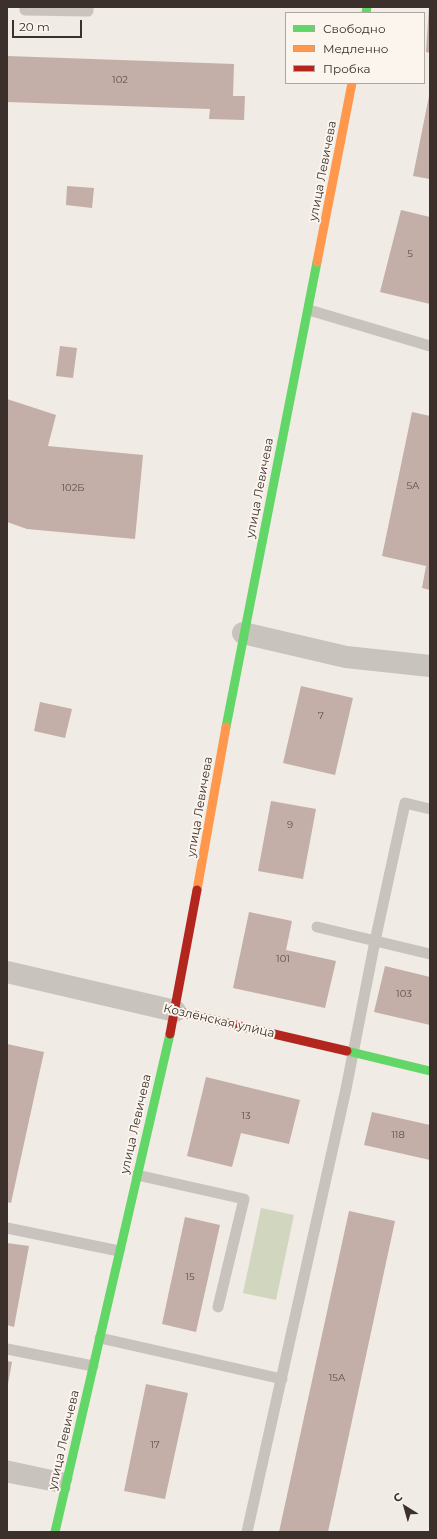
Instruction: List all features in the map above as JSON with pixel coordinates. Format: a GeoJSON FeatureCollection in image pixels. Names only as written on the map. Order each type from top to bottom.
{"type":"FeatureCollection","features":[{"type":"Feature","properties":{"kind":"street","name":"улица Левичева"},"geometry":{"type":"LineString","coordinates":[[55,1532],[175,1011],[243,633],[309,310],[352,84]]}},
{"type":"Feature","properties":{"kind":"street"},"geometry":{"type":"LineString","coordinates":[[243,633],[346,657],[430,666]]}},
{"type":"Feature","properties":{"kind":"street","name":"Козлёнская улица"},"geometry":{"type":"LineString","coordinates":[[7,972],[430,1071]]}},
{"type":"Feature","properties":{"kind":"lane"},"geometry":{"type":"LineString","coordinates":[[25,7],[25,10],[88,11],[88,7]]}},
{"type":"Feature","properties":{"kind":"lane"},"geometry":{"type":"LineString","coordinates":[[309,310],[430,346]]}},
{"type":"Feature","properties":{"kind":"lane"},"geometry":{"type":"LineString","coordinates":[[247,1532],[354,1053],[375,941],[405,803],[430,808]]}},
{"type":"Feature","properties":{"kind":"lane"},"geometry":{"type":"LineString","coordinates":[[317,927],[430,954]]}},
{"type":"Feature","properties":{"kind":"lane"},"geometry":{"type":"LineString","coordinates":[[136,1175],[244,1199],[218,1307]]}},
{"type":"Feature","properties":{"kind":"lane"},"geometry":{"type":"LineString","coordinates":[[7,1228],[119,1251]]}},
{"type":"Feature","properties":{"kind":"lane"},"geometry":{"type":"LineString","coordinates":[[100,1338],[282,1379]]}},
{"type":"Feature","properties":{"kind":"lane"},"geometry":{"type":"LineString","coordinates":[[7,1350],[93,1366]]}},
{"type":"Feature","properties":{"kind":"lane"},"geometry":{"type":"LineString","coordinates":[[7,1466],[66,1483]]}},
{"type":"Feature","properties":{"kind":"lane"},"geometry":{"type":"LineString","coordinates":[[7,1477],[66,1483]]}},
{"type":"Feature","properties":{"kind":"green space"},"geometry":{"type":"Polygon","coordinates":[[[261,1208],[294,1215],[276,1300],[243,1293],[261,1208]]]}},
{"type":"Feature","properties":{"kind":"building"},"geometry":{"type":"Polygon","coordinates":[[[430,7],[430,53],[426,52],[430,7]]]}},
{"type":"Feature","properties":{"kind":"building"},"geometry":{"type":"Polygon","coordinates":[[[7,56],[234,64],[233,96],[245,96],[244,120],[209,119],[210,109],[7,102],[7,56]]]}},
{"type":"Feature","properties":{"kind":"building"},"geometry":{"type":"Polygon","coordinates":[[[430,96],[430,179],[413,176],[430,96]]]}},
{"type":"Feature","properties":{"kind":"building"},"geometry":{"type":"Polygon","coordinates":[[[67,186],[94,188],[92,208],[66,205],[67,186]]]}},
{"type":"Feature","properties":{"kind":"building"},"geometry":{"type":"Polygon","coordinates":[[[401,210],[430,217],[430,304],[380,292],[401,210]]]}},
{"type":"Feature","properties":{"kind":"building"},"geometry":{"type":"Polygon","coordinates":[[[60,346],[77,348],[73,378],[56,376],[60,346]]]}},
{"type":"Feature","properties":{"kind":"building"},"geometry":{"type":"Polygon","coordinates":[[[7,399],[56,415],[48,446],[143,455],[135,539],[27,529],[7,522],[7,399]]]}},
{"type":"Feature","properties":{"kind":"building"},"geometry":{"type":"Polygon","coordinates":[[[412,412],[430,416],[430,590],[422,588],[426,566],[382,556],[412,412]]]}},
{"type":"Feature","properties":{"kind":"building"},"geometry":{"type":"Polygon","coordinates":[[[301,686],[353,698],[335,775],[283,763],[301,686]]]}},
{"type":"Feature","properties":{"kind":"building"},"geometry":{"type":"Polygon","coordinates":[[[40,702],[72,709],[65,738],[34,731],[40,702]]]}},
{"type":"Feature","properties":{"kind":"building"},"geometry":{"type":"Polygon","coordinates":[[[271,801],[316,809],[303,879],[258,871],[271,801]]]}},
{"type":"Feature","properties":{"kind":"building"},"geometry":{"type":"Polygon","coordinates":[[[249,912],[292,921],[286,950],[336,961],[325,1008],[233,988],[249,912]]]}},
{"type":"Feature","properties":{"kind":"building"},"geometry":{"type":"Polygon","coordinates":[[[385,966],[430,977],[430,1025],[374,1012],[385,966]]]}},
{"type":"Feature","properties":{"kind":"building"},"geometry":{"type":"Polygon","coordinates":[[[7,1044],[44,1052],[11,1203],[7,1202],[7,1044]]]}},
{"type":"Feature","properties":{"kind":"building"},"geometry":{"type":"Polygon","coordinates":[[[206,1077],[300,1100],[289,1144],[241,1133],[232,1167],[187,1156],[206,1077]]]}},
{"type":"Feature","properties":{"kind":"building"},"geometry":{"type":"Polygon","coordinates":[[[372,1112],[430,1125],[430,1160],[364,1145],[372,1112]]]}},
{"type":"Feature","properties":{"kind":"building"},"geometry":{"type":"Polygon","coordinates":[[[349,1211],[395,1221],[328,1532],[279,1532],[349,1211]]]}},
{"type":"Feature","properties":{"kind":"building"},"geometry":{"type":"Polygon","coordinates":[[[185,1217],[220,1225],[196,1332],[162,1324],[185,1217]]]}},
{"type":"Feature","properties":{"kind":"building"},"geometry":{"type":"Polygon","coordinates":[[[7,1243],[29,1246],[14,1327],[7,1325],[7,1243]]]}},
{"type":"Feature","properties":{"kind":"building"},"geometry":{"type":"Polygon","coordinates":[[[7,1361],[12,1362],[8,1384],[7,1384],[7,1361]]]}},
{"type":"Feature","properties":{"kind":"building"},"geometry":{"type":"Polygon","coordinates":[[[146,1384],[188,1393],[165,1499],[124,1491],[146,1384]]]}},
{"type":"Feature","properties":{"kind":"traffic: fast"},"geometry":{"type":"LineString","coordinates":[[366,12],[367,7]]}},
{"type":"Feature","properties":{"kind":"traffic: fast"},"geometry":{"type":"LineString","coordinates":[[226,727],[317,262]]}},
{"type":"Feature","properties":{"kind":"traffic: fast"},"geometry":{"type":"LineString","coordinates":[[55,1532],[170,1034]]}},
{"type":"Feature","properties":{"kind":"traffic: fast"},"geometry":{"type":"LineString","coordinates":[[347,1051],[430,1071]]}},
{"type":"Feature","properties":{"kind":"traffic: slow"},"geometry":{"type":"LineString","coordinates":[[317,262],[352,84]]}},
{"type":"Feature","properties":{"kind":"traffic: slow"},"geometry":{"type":"LineString","coordinates":[[197,890],[226,727]]}},
{"type":"Feature","properties":{"kind":"traffic: jam"},"geometry":{"type":"LineString","coordinates":[[170,1034],[197,890]]}},
{"type":"Feature","properties":{"kind":"traffic: jam"},"geometry":{"type":"LineString","coordinates":[[175,1011],[347,1051]]}}]}
